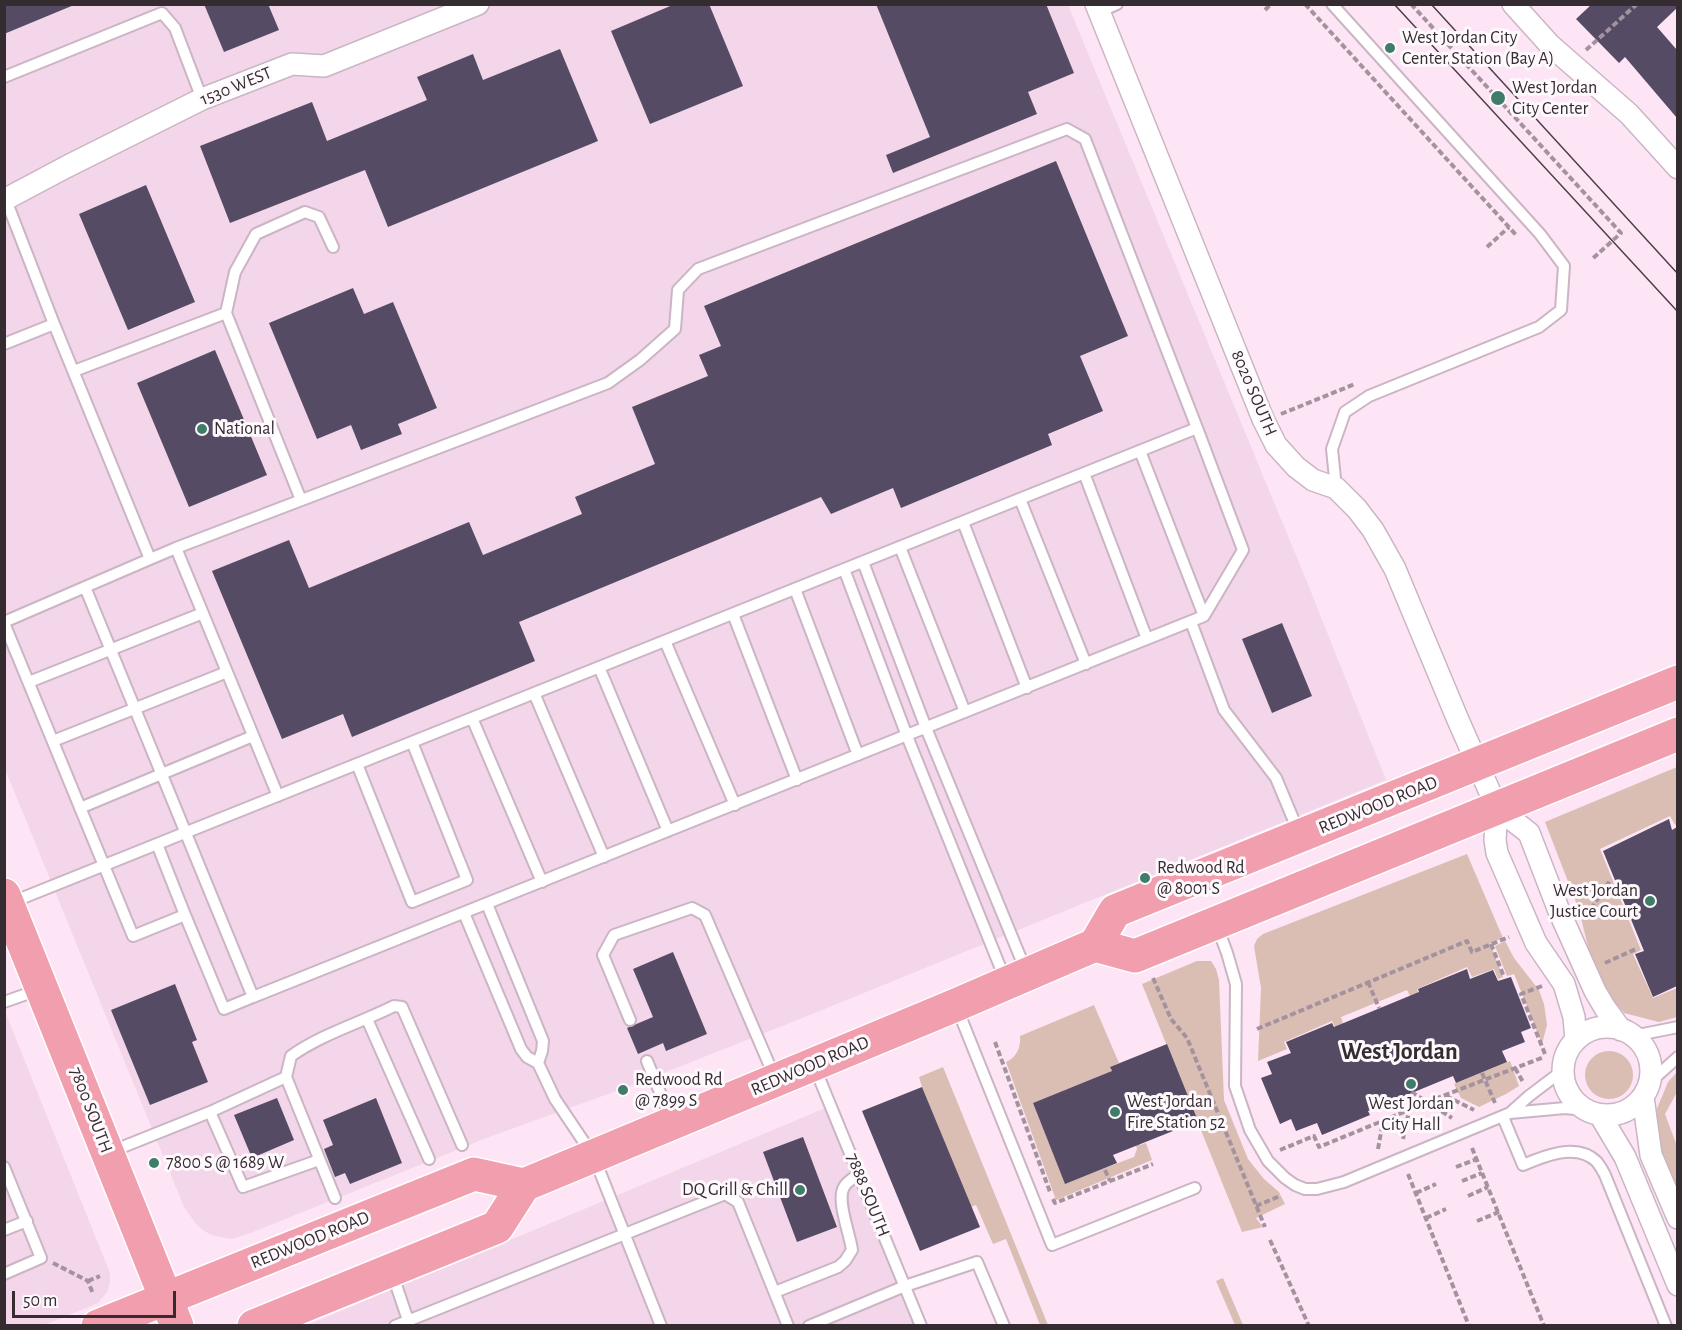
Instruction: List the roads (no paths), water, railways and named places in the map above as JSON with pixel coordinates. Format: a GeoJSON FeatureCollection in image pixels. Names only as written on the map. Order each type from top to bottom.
{"type":"FeatureCollection","features":[{"type":"Feature","properties":{"kind":"main road","name":"REDWOOD ROAD"},"geometry":{"type":"LineString","coordinates":[[95,1310],[171,1312],[474,1174],[524,1185],[1095,945],[1115,910],[1677,682]]}},
{"type":"Feature","properties":{"kind":"main road"},"geometry":{"type":"LineString","coordinates":[[1095,945],[1135,956],[1677,734]]}},
{"type":"Feature","properties":{"kind":"main road","name":"7800 SOUTH"},"geometry":{"type":"LineString","coordinates":[[6,901],[171,1312]]}},
{"type":"Feature","properties":{"kind":"main road"},"geometry":{"type":"LineString","coordinates":[[254,1326],[497,1227],[524,1185]]}},
{"type":"Feature","properties":{"kind":"street","name":"1530 WEST"},"geometry":{"type":"LineString","coordinates":[[5,200],[202,99],[291,64],[324,66],[478,4]]}},
{"type":"Feature","properties":{"kind":"street"},"geometry":{"type":"LineString","coordinates":[[1513,4],[1550,45],[1629,114],[1677,168]]}},
{"type":"Feature","properties":{"kind":"street","name":"8020 SOUTH"},"geometry":{"type":"LineString","coordinates":[[1104,7],[1263,419],[1276,445],[1296,466],[1313,480],[1336,488],[1357,509],[1373,530],[1395,568],[1497,808]]}},
{"type":"Feature","properties":{"kind":"street"},"geometry":{"type":"LineString","coordinates":[[1497,808],[1529,833],[1559,911],[1595,991],[1605,1008],[1646,1051],[1650,1066],[1646,1090],[1651,1155],[1677,1218]]}},
{"type":"Feature","properties":{"kind":"street"},"geometry":{"type":"LineString","coordinates":[[1497,808],[1495,840],[1497,853],[1536,944],[1564,984],[1574,1017],[1576,1040]]}},
{"type":"Feature","properties":{"kind":"street"},"geometry":{"type":"LineString","coordinates":[[1627,1033],[1606,1027],[1590,1031],[1576,1040],[1567,1053],[1562,1071],[1564,1085],[1572,1099],[1592,1112],[1625,1157],[1677,1286]]}},
{"type":"Feature","properties":{"kind":"street"},"geometry":{"type":"LineString","coordinates":[[1592,1112],[1616,1115],[1631,1108],[1646,1090]]}},
{"type":"Feature","properties":{"kind":"lane"},"geometry":{"type":"LineString","coordinates":[[1332,4],[1540,234],[1564,266],[1561,310],[1539,327],[1369,396],[1345,412],[1332,449],[1336,488]]}},
{"type":"Feature","properties":{"kind":"lane"},"geometry":{"type":"LineString","coordinates":[[4,77],[162,13],[175,28],[202,99]]}},
{"type":"Feature","properties":{"kind":"lane"},"geometry":{"type":"LineString","coordinates":[[156,844],[224,1009],[1204,616],[1243,550],[1085,139],[1066,129],[698,269],[678,290],[675,329],[640,360],[608,383],[176,548],[4,622],[133,936],[185,915]]}},
{"type":"Feature","properties":{"kind":"lane"},"geometry":{"type":"LineString","coordinates":[[5,200],[150,559]]}},
{"type":"Feature","properties":{"kind":"lane"},"geometry":{"type":"LineString","coordinates":[[301,500],[226,313],[235,272],[256,234],[305,212],[320,218],[333,247]]}},
{"type":"Feature","properties":{"kind":"lane"},"geometry":{"type":"LineString","coordinates":[[74,371],[226,313]]}},
{"type":"Feature","properties":{"kind":"lane"},"geometry":{"type":"LineString","coordinates":[[4,344],[54,324]]}},
{"type":"Feature","properties":{"kind":"lane"},"geometry":{"type":"LineString","coordinates":[[6,901],[104,866],[1197,428]]}},
{"type":"Feature","properties":{"kind":"lane"},"geometry":{"type":"LineString","coordinates":[[1140,451],[1204,616]]}},
{"type":"Feature","properties":{"kind":"lane"},"geometry":{"type":"LineString","coordinates":[[1083,473],[1147,639]]}},
{"type":"Feature","properties":{"kind":"lane"},"geometry":{"type":"LineString","coordinates":[[1020,499],[1086,664]]}},
{"type":"Feature","properties":{"kind":"lane"},"geometry":{"type":"LineString","coordinates":[[963,522],[1027,688]]}},
{"type":"Feature","properties":{"kind":"lane"},"geometry":{"type":"LineString","coordinates":[[900,547],[965,712]]}},
{"type":"Feature","properties":{"kind":"lane"},"geometry":{"type":"LineString","coordinates":[[176,548],[278,796]]}},
{"type":"Feature","properties":{"kind":"lane"},"geometry":{"type":"LineString","coordinates":[[863,562],[1017,979]]}},
{"type":"Feature","properties":{"kind":"lane"},"geometry":{"type":"LineString","coordinates":[[844,569],[907,736],[1017,979]]}},
{"type":"Feature","properties":{"kind":"lane"},"geometry":{"type":"LineString","coordinates":[[85,587],[253,997]]}},
{"type":"Feature","properties":{"kind":"lane"},"geometry":{"type":"LineString","coordinates":[[795,589],[858,755]]}},
{"type":"Feature","properties":{"kind":"lane"},"geometry":{"type":"LineString","coordinates":[[29,682],[203,613]]}},
{"type":"Feature","properties":{"kind":"lane"},"geometry":{"type":"LineString","coordinates":[[733,614],[797,780]]}},
{"type":"Feature","properties":{"kind":"lane"},"geometry":{"type":"LineString","coordinates":[[1191,622],[1224,710],[1276,778],[1300,836]]}},
{"type":"Feature","properties":{"kind":"lane"},"geometry":{"type":"LineString","coordinates":[[665,641],[735,804]]}},
{"type":"Feature","properties":{"kind":"lane"},"geometry":{"type":"LineString","coordinates":[[599,667],[668,831]]}},
{"type":"Feature","properties":{"kind":"lane"},"geometry":{"type":"LineString","coordinates":[[53,741],[227,672]]}},
{"type":"Feature","properties":{"kind":"lane"},"geometry":{"type":"LineString","coordinates":[[534,693],[604,857]]}},
{"type":"Feature","properties":{"kind":"lane"},"geometry":{"type":"LineString","coordinates":[[472,718],[542,882]]}},
{"type":"Feature","properties":{"kind":"lane"},"geometry":{"type":"LineString","coordinates":[[80,808],[253,736]]}},
{"type":"Feature","properties":{"kind":"lane"},"geometry":{"type":"LineString","coordinates":[[357,764],[412,902],[456,885],[467,880],[412,742]]}},
{"type":"Feature","properties":{"kind":"lane"},"geometry":{"type":"LineString","coordinates":[[487,903],[543,1041],[538,1063]]}},
{"type":"Feature","properties":{"kind":"lane"},"geometry":{"type":"LineString","coordinates":[[630,1020],[603,954],[614,935],[692,908],[705,915],[776,1081]]}},
{"type":"Feature","properties":{"kind":"lane"},"geometry":{"type":"LineString","coordinates":[[464,913],[521,1049],[527,1057],[538,1063],[555,1099],[594,1157],[662,1326]]}},
{"type":"Feature","properties":{"kind":"lane"},"geometry":{"type":"LineString","coordinates":[[1215,923],[1236,984],[1235,1086],[1250,1130],[1268,1161],[1295,1185],[1305,1189],[1317,1189],[1344,1182],[1506,1115],[1565,1108],[1592,1112]]}},
{"type":"Feature","properties":{"kind":"lane"},"geometry":{"type":"LineString","coordinates":[[4,1002],[42,988]]}},
{"type":"Feature","properties":{"kind":"lane"},"geometry":{"type":"LineString","coordinates":[[956,1005],[1052,1245],[1195,1188]]}},
{"type":"Feature","properties":{"kind":"lane"},"geometry":{"type":"LineString","coordinates":[[335,1198],[286,1077],[291,1056],[308,1044],[394,1006],[402,1007],[462,1146]]}},
{"type":"Feature","properties":{"kind":"lane"},"geometry":{"type":"LineString","coordinates":[[367,1019],[429,1159]]}},
{"type":"Feature","properties":{"kind":"lane"},"geometry":{"type":"LineString","coordinates":[[1627,1033],[1677,1027]]}},
{"type":"Feature","properties":{"kind":"lane"},"geometry":{"type":"LineString","coordinates":[[1646,1090],[1677,1057]]}},
{"type":"Feature","properties":{"kind":"lane"},"geometry":{"type":"LineString","coordinates":[[647,1061],[673,1124]]}},
{"type":"Feature","properties":{"kind":"lane","name":"7888 SOUTH"},"geometry":{"type":"LineString","coordinates":[[814,1065],[921,1326]]}},
{"type":"Feature","properties":{"kind":"lane"},"geometry":{"type":"LineString","coordinates":[[1506,1115],[1562,1071]]}},
{"type":"Feature","properties":{"kind":"lane"},"geometry":{"type":"LineString","coordinates":[[107,1153],[210,1112],[286,1077]]}},
{"type":"Feature","properties":{"kind":"lane"},"geometry":{"type":"LineString","coordinates":[[210,1112],[243,1187],[319,1160]]}},
{"type":"Feature","properties":{"kind":"lane"},"geometry":{"type":"LineString","coordinates":[[1506,1115],[1523,1165],[1546,1156],[1569,1152],[1584,1154],[1596,1161],[1605,1175],[1666,1326]]}},
{"type":"Feature","properties":{"kind":"lane"},"geometry":{"type":"LineString","coordinates":[[4,1167],[40,1258],[4,1274]]}},
{"type":"Feature","properties":{"kind":"lane"},"geometry":{"type":"LineString","coordinates":[[775,1292],[838,1267],[845,1261],[852,1250],[841,1196],[843,1188],[859,1174]]}},
{"type":"Feature","properties":{"kind":"lane"},"geometry":{"type":"LineString","coordinates":[[395,1326],[409,1323],[725,1194],[738,1202],[788,1326]]}},
{"type":"Feature","properties":{"kind":"lane"},"geometry":{"type":"LineString","coordinates":[[4,1230],[27,1221]]}},
{"type":"Feature","properties":{"kind":"lane"},"geometry":{"type":"LineString","coordinates":[[809,1326],[905,1286],[977,1262],[1004,1326]]}},
{"type":"Feature","properties":{"kind":"lane"},"geometry":{"type":"LineString","coordinates":[[391,1270],[409,1323]]}},
{"type":"Feature","properties":{"kind":"tram line"},"geometry":{"type":"LineString","coordinates":[[1394,4],[1678,312]]}},
{"type":"Feature","properties":{"kind":"tram line"},"geometry":{"type":"LineString","coordinates":[[1431,4],[1678,274]]}},
{"type":"Feature","properties":{"kind":"place","name":"West Jordan City Center Station (Bay A)"},"geometry":{"type":"Point","coordinates":[1390,48]}},
{"type":"Feature","properties":{"kind":"place","name":"West Jordan City Center"},"geometry":{"type":"Point","coordinates":[1498,98]}},
{"type":"Feature","properties":{"kind":"place","name":"National"},"geometry":{"type":"Point","coordinates":[202,429]}},
{"type":"Feature","properties":{"kind":"place","name":"Redwood Rd @ 8001 S"},"geometry":{"type":"Point","coordinates":[1145,878]}},
{"type":"Feature","properties":{"kind":"place","name":"West Jordan Justice Court"},"geometry":{"type":"Point","coordinates":[1650,901]}},
{"type":"Feature","properties":{"kind":"place","name":"West Jordan City Hall"},"geometry":{"type":"Point","coordinates":[1411,1084]}},
{"type":"Feature","properties":{"kind":"place","name":"Redwood Rd @ 7899 S"},"geometry":{"type":"Point","coordinates":[623,1090]}},
{"type":"Feature","properties":{"kind":"place","name":"West Jordan Fire Station 52"},"geometry":{"type":"Point","coordinates":[1115,1112]}},
{"type":"Feature","properties":{"kind":"place","name":"7800 S @ 1689 W"},"geometry":{"type":"Point","coordinates":[154,1163]}},
{"type":"Feature","properties":{"kind":"place","name":"DQ Grill & Chill"},"geometry":{"type":"Point","coordinates":[800,1190]}},
{"type":"Feature","properties":{"kind":"district","name":"West Jordan"},"geometry":{"type":"Point","coordinates":[1399,1052]}}]}
